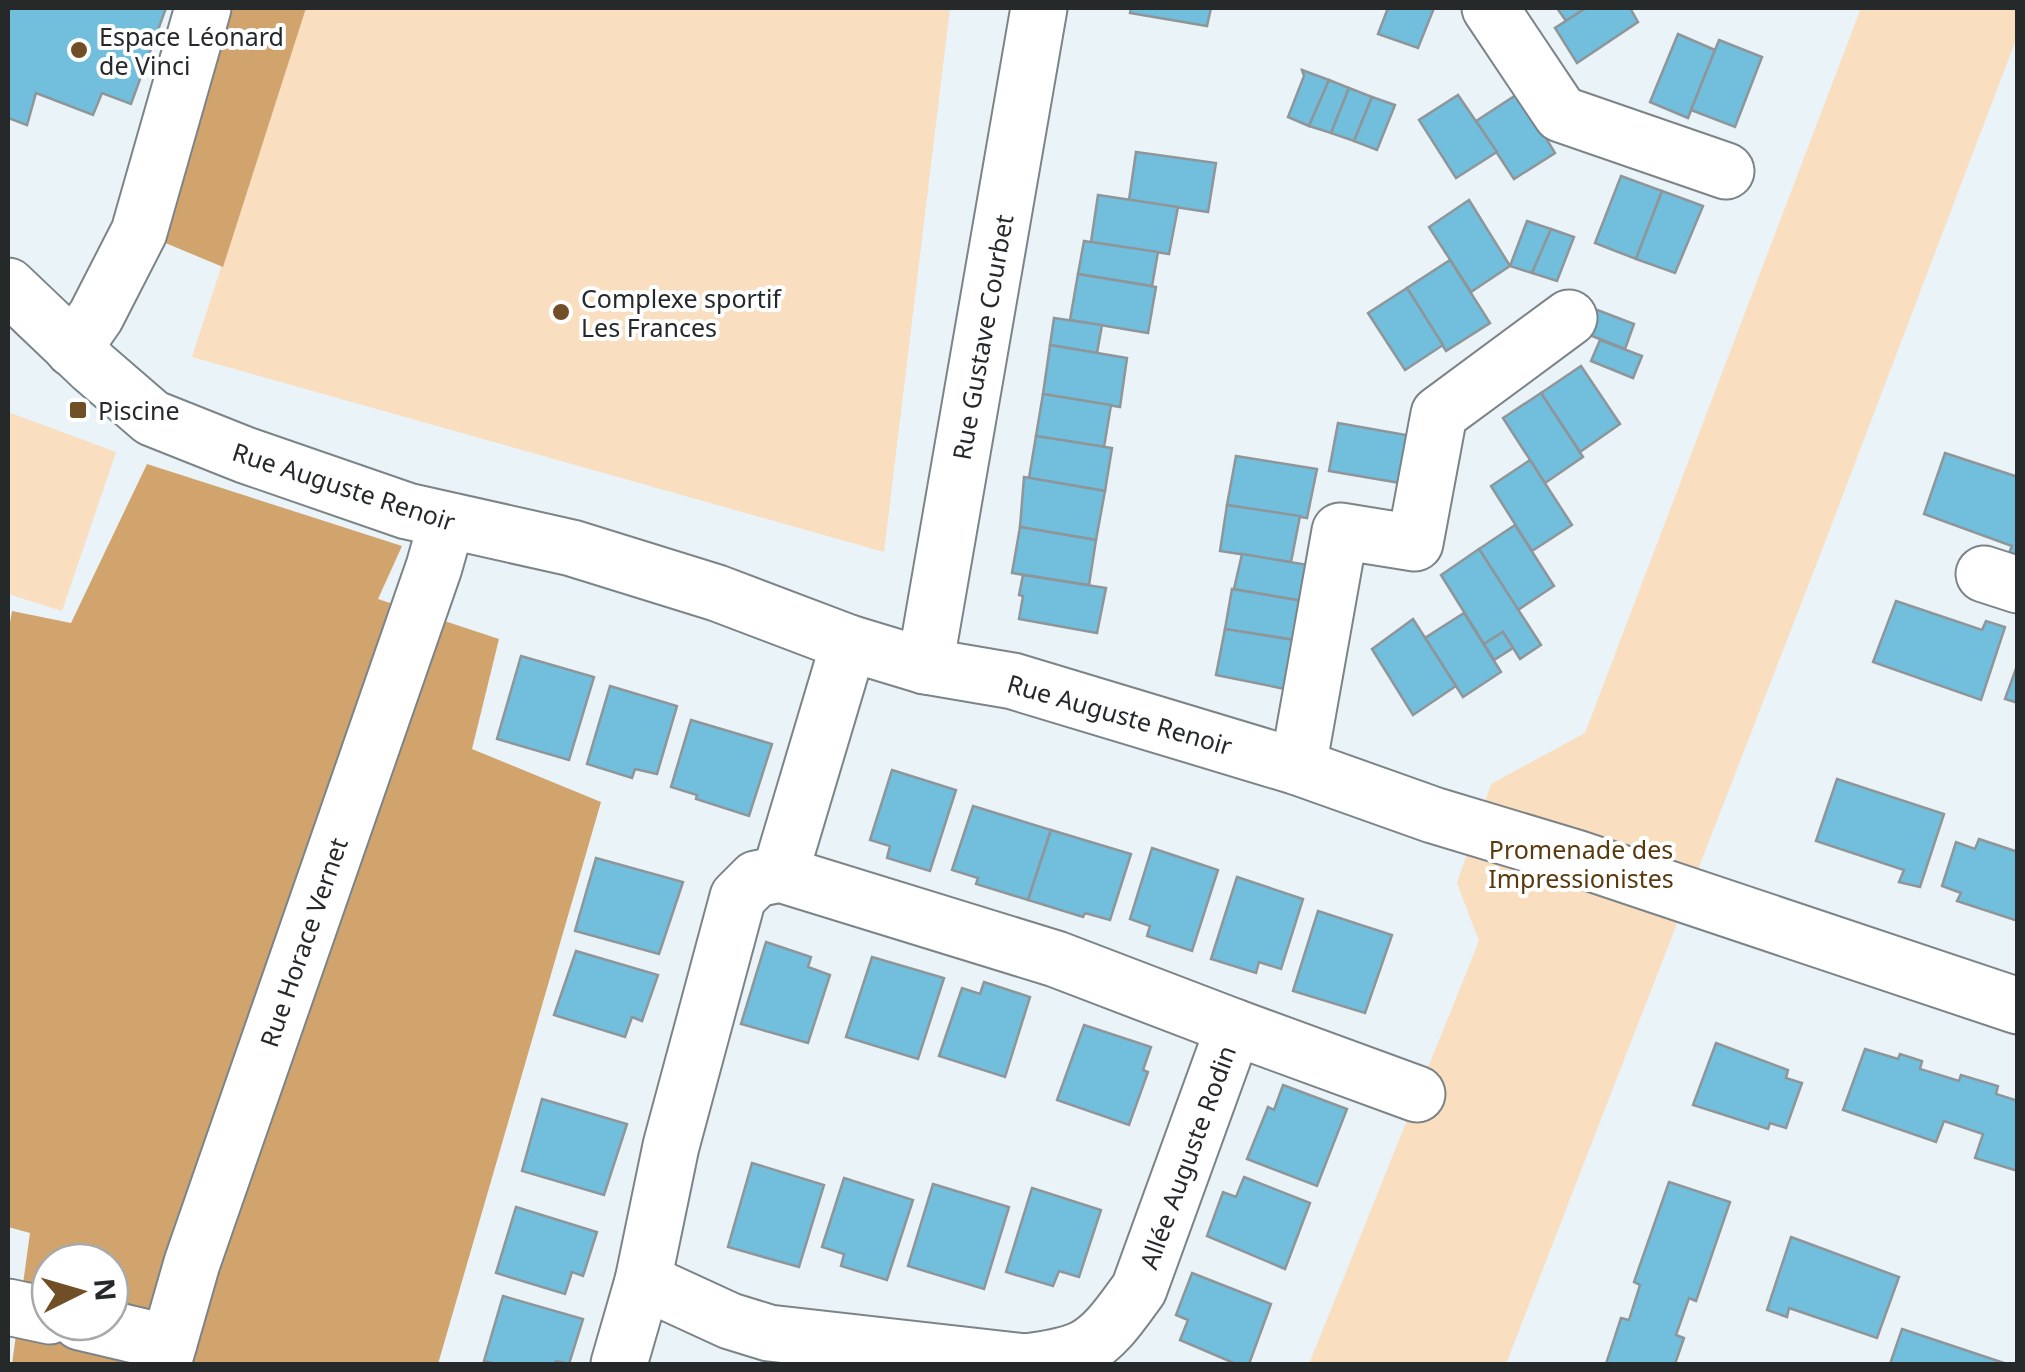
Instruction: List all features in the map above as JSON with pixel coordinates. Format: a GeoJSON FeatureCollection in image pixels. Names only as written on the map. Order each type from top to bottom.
{"type":"FeatureCollection","features":[{"type":"Feature","properties":{"kind":"street"},"geometry":{"type":"LineString","coordinates":[[74,349],[96,316],[139,232],[203,8]]}},
{"type":"Feature","properties":{"kind":"street","name":"Rue Gustave Courbet"},"geometry":{"type":"LineString","coordinates":[[926,666],[1039,8]]}},
{"type":"Feature","properties":{"kind":"street"},"geometry":{"type":"LineString","coordinates":[[1490,8],[1561,114],[1726,171]]}},
{"type":"Feature","properties":{"kind":"street","name":"Rue Auguste Renoir"},"geometry":{"type":"LineString","coordinates":[[8,286],[152,418],[217,444],[407,511],[572,548],[717,593],[926,666],[1013,681],[1298,766],[1433,815],[1576,858],[2018,1006]]}},
{"type":"Feature","properties":{"kind":"street"},"geometry":{"type":"LineString","coordinates":[[1298,766],[1340,530],[1416,543],[1439,414],[1569,318]]}},
{"type":"Feature","properties":{"kind":"street","name":"Rue Horace Vernet"},"geometry":{"type":"LineString","coordinates":[[166,1354],[192,1263],[448,522]]}},
{"type":"Feature","properties":{"kind":"street"},"geometry":{"type":"LineString","coordinates":[[620,1364],[643,1281],[671,1146],[738,897],[756,879],[780,874],[849,642]]}},
{"type":"Feature","properties":{"kind":"street","name":"Allée Auguste Rodin"},"geometry":{"type":"LineString","coordinates":[[643,1281],[769,1333],[1026,1362],[1065,1356],[1088,1347],[1112,1325],[1139,1289],[1234,1026],[1056,959],[780,874]]}},
{"type":"Feature","properties":{"kind":"street"},"geometry":{"type":"LineString","coordinates":[[1234,1026],[1418,1094]]}},
{"type":"Feature","properties":{"kind":"street"},"geometry":{"type":"LineString","coordinates":[[130,1341],[166,1354]]}},
{"type":"Feature","properties":{"kind":"green space","name":"Complexe sportif Les Frances"},"geometry":{"type":"Polygon","coordinates":[[[305,8],[950,8],[884,552],[192,357],[305,8]]]}},
{"type":"Feature","properties":{"kind":"green space","name":"Promenade des Impressionistes"},"geometry":{"type":"Polygon","coordinates":[[[1861,8],[2017,8],[2017,37],[1506,1364],[1309,1364],[1479,941],[1457,883],[1491,784],[1585,733],[1861,8]]]}},
{"type":"Feature","properties":{"kind":"green space"},"geometry":{"type":"Polygon","coordinates":[[[8,412],[116,452],[62,611],[8,594],[8,412]]]}},
{"type":"Feature","properties":{"kind":"shaded area"},"geometry":{"type":"Polygon","coordinates":[[[203,8],[306,8],[223,267],[139,232],[203,8]]]}},
{"type":"Feature","properties":{"kind":"shaded area"},"geometry":{"type":"Polygon","coordinates":[[[147,464],[402,546],[378,599],[499,639],[472,749],[601,802],[438,1364],[12,1364],[30,1233],[8,1227],[8,634],[12,611],[71,623],[147,464]]]}},
{"type":"Feature","properties":{"kind":"building","name":"Espace Léonard de Vinci"},"geometry":{"type":"Polygon","coordinates":[[[8,8],[166,8],[131,104],[102,93],[93,115],[36,93],[27,125],[8,118],[8,8]]]}},
{"type":"Feature","properties":{"kind":"building"},"geometry":{"type":"Polygon","coordinates":[[[1131,8],[1211,8],[1207,26],[1130,13],[1131,8]]]}},
{"type":"Feature","properties":{"kind":"building"},"geometry":{"type":"Polygon","coordinates":[[[1388,8],[1434,8],[1418,48],[1378,34],[1388,8]]]}},
{"type":"Feature","properties":{"kind":"building"},"geometry":{"type":"Polygon","coordinates":[[[1557,8],[1586,8],[1566,21],[1557,8]]]}},
{"type":"Feature","properties":{"kind":"building"},"geometry":{"type":"Polygon","coordinates":[[[1586,8],[1630,8],[1638,22],[1577,63],[1555,28],[1586,8]]]}},
{"type":"Feature","properties":{"kind":"building"},"geometry":{"type":"Polygon","coordinates":[[[1678,34],[1715,50],[1688,118],[1650,102],[1678,34]]]}},
{"type":"Feature","properties":{"kind":"building"},"geometry":{"type":"Polygon","coordinates":[[[1719,40],[1762,57],[1735,127],[1691,110],[1719,40]]]}},
{"type":"Feature","properties":{"kind":"building"},"geometry":{"type":"Polygon","coordinates":[[[1302,70],[1329,80],[1309,126],[1288,117],[1304,76],[1302,70]]]}},
{"type":"Feature","properties":{"kind":"building"},"geometry":{"type":"Polygon","coordinates":[[[1329,80],[1349,88],[1331,133],[1309,126],[1329,80]]]}},
{"type":"Feature","properties":{"kind":"building"},"geometry":{"type":"Polygon","coordinates":[[[1349,88],[1372,97],[1354,141],[1331,133],[1349,88]]]}},
{"type":"Feature","properties":{"kind":"building"},"geometry":{"type":"Polygon","coordinates":[[[1519,93],[1555,153],[1514,179],[1476,121],[1519,93]]]}},
{"type":"Feature","properties":{"kind":"building"},"geometry":{"type":"Polygon","coordinates":[[[1458,95],[1497,152],[1456,178],[1419,120],[1458,95]]]}},
{"type":"Feature","properties":{"kind":"building"},"geometry":{"type":"Polygon","coordinates":[[[1372,97],[1395,105],[1377,150],[1354,141],[1372,97]]]}},
{"type":"Feature","properties":{"kind":"building"},"geometry":{"type":"Polygon","coordinates":[[[1136,152],[1216,163],[1208,212],[1129,200],[1136,152]]]}},
{"type":"Feature","properties":{"kind":"building"},"geometry":{"type":"Polygon","coordinates":[[[1621,176],[1662,191],[1636,259],[1595,243],[1621,176]]]}},
{"type":"Feature","properties":{"kind":"building"},"geometry":{"type":"Polygon","coordinates":[[[1662,191],[1703,206],[1675,273],[1636,259],[1662,191]]]}},
{"type":"Feature","properties":{"kind":"building"},"geometry":{"type":"Polygon","coordinates":[[[1098,195],[1178,207],[1169,254],[1091,242],[1098,195]]]}},
{"type":"Feature","properties":{"kind":"building"},"geometry":{"type":"Polygon","coordinates":[[[1469,200],[1510,266],[1471,292],[1429,227],[1469,200]]]}},
{"type":"Feature","properties":{"kind":"building"},"geometry":{"type":"Polygon","coordinates":[[[1527,221],[1551,229],[1532,273],[1510,266],[1527,221]]]}},
{"type":"Feature","properties":{"kind":"building"},"geometry":{"type":"Polygon","coordinates":[[[1551,229],[1574,237],[1557,281],[1532,273],[1551,229]]]}},
{"type":"Feature","properties":{"kind":"building"},"geometry":{"type":"Polygon","coordinates":[[[1084,241],[1158,252],[1152,286],[1078,274],[1084,241]]]}},
{"type":"Feature","properties":{"kind":"building"},"geometry":{"type":"Polygon","coordinates":[[[1450,260],[1490,323],[1446,351],[1407,288],[1450,260]]]}},
{"type":"Feature","properties":{"kind":"building"},"geometry":{"type":"Polygon","coordinates":[[[1078,274],[1156,287],[1148,333],[1070,320],[1078,274]]]}},
{"type":"Feature","properties":{"kind":"building"},"geometry":{"type":"Polygon","coordinates":[[[1407,288],[1443,345],[1405,370],[1368,313],[1407,288]]]}},
{"type":"Feature","properties":{"kind":"building"},"geometry":{"type":"Polygon","coordinates":[[[1592,308],[1634,324],[1625,349],[1582,332],[1592,308]]]}},
{"type":"Feature","properties":{"kind":"building"},"geometry":{"type":"Polygon","coordinates":[[[1054,318],[1102,325],[1097,353],[1050,345],[1054,318]]]}},
{"type":"Feature","properties":{"kind":"building"},"geometry":{"type":"Polygon","coordinates":[[[1600,340],[1642,356],[1633,378],[1591,361],[1600,340]]]}},
{"type":"Feature","properties":{"kind":"building"},"geometry":{"type":"Polygon","coordinates":[[[1050,345],[1127,358],[1120,407],[1043,394],[1050,345]]]}},
{"type":"Feature","properties":{"kind":"building"},"geometry":{"type":"Polygon","coordinates":[[[1581,366],[1620,424],[1580,452],[1541,393],[1581,366]]]}},
{"type":"Feature","properties":{"kind":"building"},"geometry":{"type":"Polygon","coordinates":[[[1541,393],[1583,457],[1545,483],[1503,418],[1541,393]]]}},
{"type":"Feature","properties":{"kind":"building"},"geometry":{"type":"Polygon","coordinates":[[[1043,394],[1111,405],[1104,447],[1036,436],[1043,394]]]}},
{"type":"Feature","properties":{"kind":"building"},"geometry":{"type":"Polygon","coordinates":[[[1338,423],[1417,437],[1406,484],[1329,471],[1338,423]]]}},
{"type":"Feature","properties":{"kind":"building"},"geometry":{"type":"Polygon","coordinates":[[[1036,436],[1112,448],[1105,491],[1029,478],[1036,436]]]}},
{"type":"Feature","properties":{"kind":"building"},"geometry":{"type":"Polygon","coordinates":[[[1945,453],[2018,477],[2018,556],[2009,553],[2012,546],[1924,514],[1945,453]]]}},
{"type":"Feature","properties":{"kind":"building"},"geometry":{"type":"Polygon","coordinates":[[[1236,456],[1317,469],[1307,518],[1227,505],[1236,456]]]}},
{"type":"Feature","properties":{"kind":"building"},"geometry":{"type":"Polygon","coordinates":[[[1530,460],[1572,525],[1532,551],[1491,486],[1530,460]]]}},
{"type":"Feature","properties":{"kind":"building"},"geometry":{"type":"Polygon","coordinates":[[[1024,477],[1105,491],[1096,540],[1020,527],[1024,477]]]}},
{"type":"Feature","properties":{"kind":"building"},"geometry":{"type":"Polygon","coordinates":[[[1227,505],[1300,516],[1291,562],[1220,551],[1227,505]]]}},
{"type":"Feature","properties":{"kind":"building"},"geometry":{"type":"Polygon","coordinates":[[[1515,525],[1554,586],[1518,610],[1479,549],[1515,525]]]}},
{"type":"Feature","properties":{"kind":"building"},"geometry":{"type":"Polygon","coordinates":[[[1020,527],[1096,540],[1089,585],[1012,573],[1020,527]]]}},
{"type":"Feature","properties":{"kind":"building"},"geometry":{"type":"Polygon","coordinates":[[[1479,549],[1541,645],[1520,659],[1503,632],[1484,644],[1441,575],[1479,549]]]}},
{"type":"Feature","properties":{"kind":"building"},"geometry":{"type":"Polygon","coordinates":[[[1242,554],[1314,566],[1308,602],[1234,589],[1242,554]]]}},
{"type":"Feature","properties":{"kind":"building"},"geometry":{"type":"Polygon","coordinates":[[[1023,575],[1106,588],[1097,633],[1019,619],[1023,575]]]}},
{"type":"Feature","properties":{"kind":"building"},"geometry":{"type":"Polygon","coordinates":[[[1232,589],[1308,602],[1302,641],[1225,629],[1232,589]]]}},
{"type":"Feature","properties":{"kind":"building"},"geometry":{"type":"Polygon","coordinates":[[[1896,601],[1982,630],[1986,621],[2005,627],[1981,700],[1873,662],[1896,601]]]}},
{"type":"Feature","properties":{"kind":"building"},"geometry":{"type":"Polygon","coordinates":[[[1464,613],[1501,672],[1463,697],[1425,638],[1464,613]]]}},
{"type":"Feature","properties":{"kind":"building"},"geometry":{"type":"Polygon","coordinates":[[[1413,619],[1456,686],[1413,715],[1372,649],[1413,619]]]}},
{"type":"Feature","properties":{"kind":"building"},"geometry":{"type":"Polygon","coordinates":[[[1225,629],[1307,642],[1295,691],[1216,675],[1225,629]]]}},
{"type":"Feature","properties":{"kind":"building"},"geometry":{"type":"Polygon","coordinates":[[[1503,632],[1513,648],[1494,660],[1484,644],[1503,632]]]}},
{"type":"Feature","properties":{"kind":"building"},"geometry":{"type":"Polygon","coordinates":[[[521,656],[594,677],[569,760],[497,739],[521,656]]]}},
{"type":"Feature","properties":{"kind":"building"},"geometry":{"type":"Polygon","coordinates":[[[2018,663],[2018,703],[2005,699],[2018,663]]]}},
{"type":"Feature","properties":{"kind":"building"},"geometry":{"type":"Polygon","coordinates":[[[610,686],[677,706],[657,774],[635,769],[632,778],[587,764],[610,686]]]}},
{"type":"Feature","properties":{"kind":"building"},"geometry":{"type":"Polygon","coordinates":[[[691,720],[772,744],[749,816],[671,787],[691,720]]]}},
{"type":"Feature","properties":{"kind":"building"},"geometry":{"type":"Polygon","coordinates":[[[892,770],[956,790],[930,871],[887,858],[890,846],[870,840],[892,770]]]}},
{"type":"Feature","properties":{"kind":"building"},"geometry":{"type":"Polygon","coordinates":[[[1837,779],[1944,814],[1920,887],[1899,882],[1904,870],[1816,841],[1837,779]]]}},
{"type":"Feature","properties":{"kind":"building"},"geometry":{"type":"Polygon","coordinates":[[[973,806],[1051,830],[1028,900],[976,884],[978,878],[952,870],[973,806]]]}},
{"type":"Feature","properties":{"kind":"building"},"geometry":{"type":"Polygon","coordinates":[[[1051,830],[1131,854],[1110,920],[1085,913],[1083,917],[1028,900],[1051,830]]]}},
{"type":"Feature","properties":{"kind":"building"},"geometry":{"type":"Polygon","coordinates":[[[1979,839],[2018,852],[2018,921],[1957,901],[1961,893],[1942,886],[1956,842],[1975,849],[1979,839]]]}},
{"type":"Feature","properties":{"kind":"building"},"geometry":{"type":"Polygon","coordinates":[[[1152,848],[1218,870],[1192,951],[1147,936],[1150,926],[1130,919],[1152,848]]]}},
{"type":"Feature","properties":{"kind":"building"},"geometry":{"type":"Polygon","coordinates":[[[596,858],[683,882],[659,954],[575,931],[596,858]]]}},
{"type":"Feature","properties":{"kind":"building"},"geometry":{"type":"Polygon","coordinates":[[[1237,877],[1303,899],[1281,969],[1259,962],[1256,973],[1211,959],[1237,877]]]}},
{"type":"Feature","properties":{"kind":"building"},"geometry":{"type":"Polygon","coordinates":[[[1318,911],[1392,935],[1365,1013],[1293,991],[1318,911]]]}},
{"type":"Feature","properties":{"kind":"building"},"geometry":{"type":"Polygon","coordinates":[[[766,942],[811,957],[808,967],[830,975],[808,1043],[741,1024],[766,942]]]}},
{"type":"Feature","properties":{"kind":"building"},"geometry":{"type":"Polygon","coordinates":[[[576,951],[658,975],[642,1021],[632,1017],[625,1037],[554,1015],[576,951]]]}},
{"type":"Feature","properties":{"kind":"building"},"geometry":{"type":"Polygon","coordinates":[[[872,957],[944,978],[918,1059],[846,1037],[872,957]]]}},
{"type":"Feature","properties":{"kind":"building"},"geometry":{"type":"Polygon","coordinates":[[[984,982],[1030,997],[1005,1077],[939,1056],[962,988],[980,994],[984,982]]]}},
{"type":"Feature","properties":{"kind":"building"},"geometry":{"type":"Polygon","coordinates":[[[1084,1025],[1151,1047],[1143,1070],[1148,1072],[1129,1125],[1057,1100],[1084,1025]]]}},
{"type":"Feature","properties":{"kind":"building"},"geometry":{"type":"Polygon","coordinates":[[[1716,1043],[1788,1070],[1786,1078],[1802,1083],[1786,1128],[1770,1123],[1768,1129],[1693,1105],[1716,1043]]]}},
{"type":"Feature","properties":{"kind":"building"},"geometry":{"type":"Polygon","coordinates":[[[1865,1049],[1922,1061],[1920,1069],[1959,1081],[1961,1075],[1998,1086],[1996,1094],[2018,1101],[2018,1171],[1975,1158],[1983,1134],[1944,1121],[1936,1142],[1843,1110],[1865,1049]]]}},
{"type":"Feature","properties":{"kind":"building"},"geometry":{"type":"Polygon","coordinates":[[[1283,1085],[1347,1109],[1317,1186],[1247,1159],[1268,1107],[1274,1110],[1283,1085]]]}},
{"type":"Feature","properties":{"kind":"building"},"geometry":{"type":"Polygon","coordinates":[[[542,1099],[627,1124],[604,1195],[522,1171],[542,1099]]]}},
{"type":"Feature","properties":{"kind":"building"},"geometry":{"type":"Polygon","coordinates":[[[752,1163],[824,1185],[799,1267],[728,1247],[752,1163]]]}},
{"type":"Feature","properties":{"kind":"building"},"geometry":{"type":"Polygon","coordinates":[[[1244,1177],[1310,1203],[1285,1269],[1207,1236],[1223,1192],[1236,1197],[1244,1177]]]}},
{"type":"Feature","properties":{"kind":"building"},"geometry":{"type":"Polygon","coordinates":[[[844,1178],[913,1200],[887,1280],[841,1266],[844,1254],[822,1247],[844,1178]]]}},
{"type":"Feature","properties":{"kind":"building"},"geometry":{"type":"Polygon","coordinates":[[[1669,1182],[1730,1202],[1696,1301],[1689,1298],[1676,1335],[1684,1338],[1675,1364],[1606,1364],[1621,1318],[1629,1320],[1640,1285],[1634,1282],[1669,1182]]]}},
{"type":"Feature","properties":{"kind":"building"},"geometry":{"type":"Polygon","coordinates":[[[933,1184],[1009,1207],[984,1289],[908,1266],[933,1184]]]}},
{"type":"Feature","properties":{"kind":"building"},"geometry":{"type":"Polygon","coordinates":[[[1032,1188],[1101,1210],[1079,1277],[1059,1271],[1053,1286],[1006,1272],[1032,1188]]]}},
{"type":"Feature","properties":{"kind":"building"},"geometry":{"type":"Polygon","coordinates":[[[516,1207],[597,1232],[583,1276],[572,1272],[565,1294],[496,1273],[516,1207]]]}},
{"type":"Feature","properties":{"kind":"building"},"geometry":{"type":"Polygon","coordinates":[[[1791,1237],[1899,1277],[1877,1338],[1789,1308],[1787,1317],[1767,1310],[1791,1237]]]}},
{"type":"Feature","properties":{"kind":"building"},"geometry":{"type":"Polygon","coordinates":[[[1192,1273],[1271,1304],[1249,1364],[1236,1364],[1180,1340],[1188,1320],[1176,1315],[1192,1273]]]}},
{"type":"Feature","properties":{"kind":"building"},"geometry":{"type":"Polygon","coordinates":[[[503,1296],[583,1319],[569,1364],[484,1361],[503,1296]]]}},
{"type":"Feature","properties":{"kind":"building"},"geometry":{"type":"Polygon","coordinates":[[[1902,1329],[2007,1364],[1890,1364],[1902,1329]]]}},
{"type":"Feature","properties":{"kind":"place","name":"Espace Léonard de Vinci"},"geometry":{"type":"Point","coordinates":[79,50]}},
{"type":"Feature","properties":{"kind":"place","name":"Complexe sportif Les Frances"},"geometry":{"type":"Point","coordinates":[561,312]}},
{"type":"Feature","properties":{"kind":"place","name":"Piscine"},"geometry":{"type":"Point","coordinates":[78,410]}}]}
